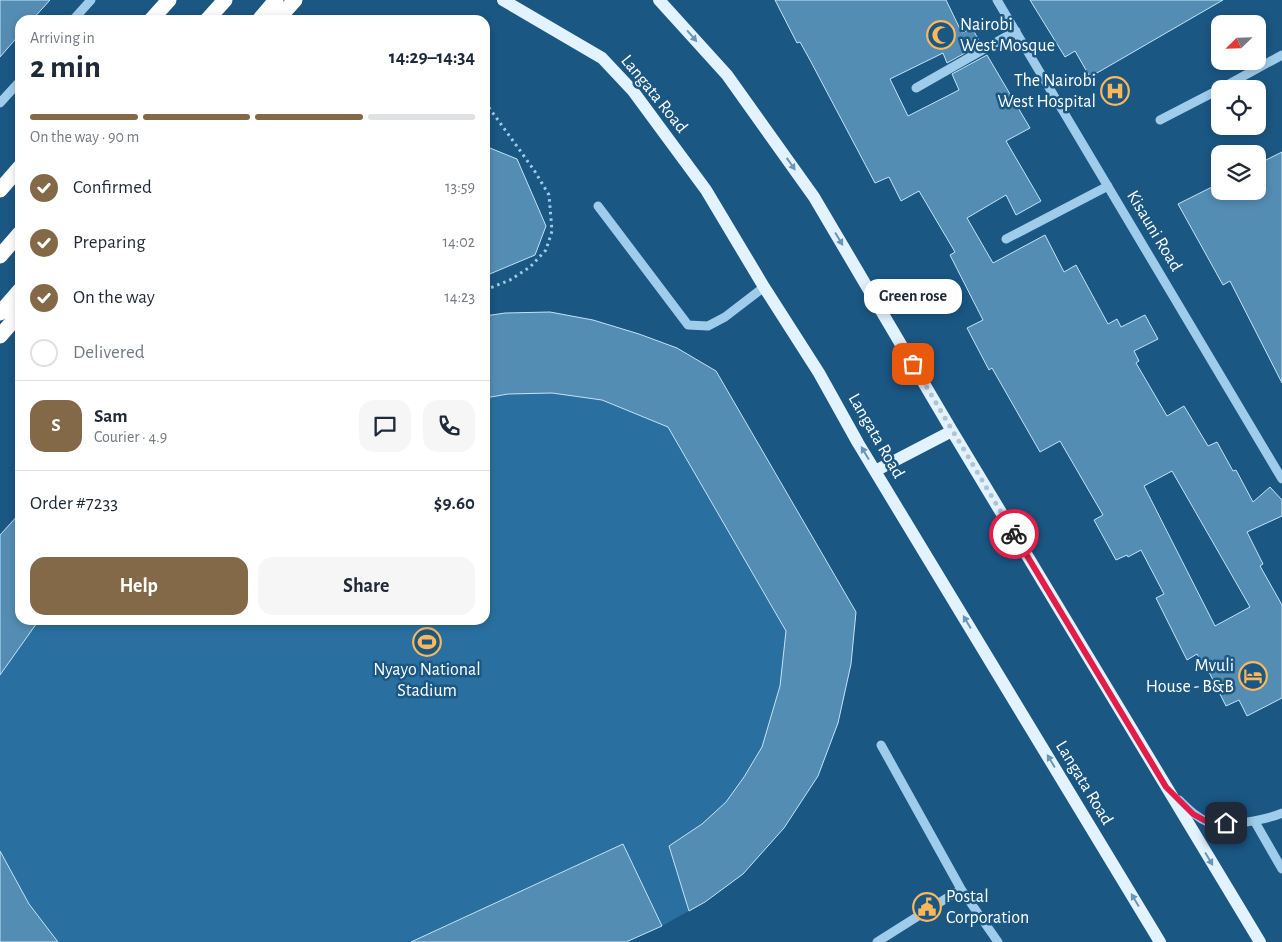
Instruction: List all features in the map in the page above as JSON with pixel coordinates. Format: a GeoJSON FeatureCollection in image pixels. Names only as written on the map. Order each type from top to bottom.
{"type":"FeatureCollection","features":[{"type":"Feature","properties":{"kind":"highway"},"geometry":{"type":"LineString","coordinates":[[156,15],[169,0]]}},
{"type":"Feature","properties":{"kind":"highway"},"geometry":{"type":"LineString","coordinates":[[212,15],[225,0]]}},
{"type":"Feature","properties":{"kind":"highway"},"geometry":{"type":"LineString","coordinates":[[263,15],[276,0]]}},
{"type":"Feature","properties":{"kind":"highway"},"geometry":{"type":"LineString","coordinates":[[281,15],[294,0]]}},
{"type":"Feature","properties":{"kind":"highway"},"geometry":{"type":"LineString","coordinates":[[0,190],[15,173]]}},
{"type":"Feature","properties":{"kind":"highway"},"geometry":{"type":"LineString","coordinates":[[0,256],[15,239]]}},
{"type":"Feature","properties":{"kind":"highway"},"geometry":{"type":"LineString","coordinates":[[0,313],[15,296]]}},
{"type":"Feature","properties":{"kind":"highway"},"geometry":{"type":"LineString","coordinates":[[0,336],[15,319]]}},
{"type":"Feature","properties":{"kind":"main road","name":"Langata Road"},"geometry":{"type":"LineString","coordinates":[[503,0],[602,58],[633,91],[706,190],[764,287],[819,373],[875,471],[1160,942]]}},
{"type":"Feature","properties":{"kind":"main road"},"geometry":{"type":"LineString","coordinates":[[659,0],[727,75],[814,198],[1260,942]]}},
{"type":"Feature","properties":{"kind":"main road"},"geometry":{"type":"LineString","coordinates":[[875,471],[952,431]]}},
{"type":"Feature","properties":{"kind":"street"},"geometry":{"type":"LineString","coordinates":[[78,15],[91,0]]}},
{"type":"Feature","properties":{"kind":"street","name":"Kisauni Road"},"geometry":{"type":"LineString","coordinates":[[997,0],[1282,479]]}},
{"type":"Feature","properties":{"kind":"street"},"geometry":{"type":"LineString","coordinates":[[916,88],[1016,31]]}},
{"type":"Feature","properties":{"kind":"street"},"geometry":{"type":"LineString","coordinates":[[1236,80],[1282,54]]}},
{"type":"Feature","properties":{"kind":"street"},"geometry":{"type":"LineString","coordinates":[[0,103],[15,87]]}},
{"type":"Feature","properties":{"kind":"street"},"geometry":{"type":"LineString","coordinates":[[1160,120],[1211,94]]}},
{"type":"Feature","properties":{"kind":"street"},"geometry":{"type":"LineString","coordinates":[[1006,239],[1108,186]]}},
{"type":"Feature","properties":{"kind":"street"},"geometry":{"type":"LineString","coordinates":[[598,206],[688,325],[708,326],[725,318],[764,287]]}},
{"type":"Feature","properties":{"kind":"street"},"geometry":{"type":"LineString","coordinates":[[881,745],[961,889],[998,942]]}},
{"type":"Feature","properties":{"kind":"street"},"geometry":{"type":"LineString","coordinates":[[1166,787],[1193,814],[1211,824],[1255,822],[1282,813]]}},
{"type":"Feature","properties":{"kind":"street"},"geometry":{"type":"LineString","coordinates":[[1255,822],[1282,869]]}},
{"type":"Feature","properties":{"kind":"street"},"geometry":{"type":"LineString","coordinates":[[877,942],[961,889]]}},
{"type":"Feature","properties":{"kind":"path"},"geometry":{"type":"LineString","coordinates":[[490,109],[549,195],[552,231],[546,250],[530,267],[510,280],[490,288]]}},
{"type":"Feature","properties":{"kind":"shaded area","name":"Nyayo National Stadium"},"geometry":{"type":"Polygon","coordinates":[[[550,312],[593,320],[677,348],[856,612],[851,664],[838,723],[818,776],[784,828],[743,874],[705,902],[660,927],[626,942],[0,942],[0,535],[15,599],[15,625],[490,625],[490,316],[550,312]]]}},
{"type":"Feature","properties":{"kind":"building"},"geometry":{"type":"Polygon","coordinates":[[[0,0],[50,0],[36,15],[15,15],[15,40],[0,57],[0,0]]]}},
{"type":"Feature","properties":{"kind":"building"},"geometry":{"type":"Polygon","coordinates":[[[775,0],[946,0],[962,33],[972,28],[981,44],[947,63],[943,53],[890,79],[908,116],[959,90],[952,74],[987,55],[1030,128],[1006,141],[1041,201],[1016,215],[1006,195],[967,218],[993,263],[1045,235],[1064,272],[1076,265],[1108,324],[1117,319],[1121,327],[1145,315],[1158,339],[1134,351],[1139,361],[1136,363],[1167,416],[1184,406],[1208,446],[1217,442],[1233,471],[1236,470],[1253,502],[1270,487],[1282,500],[1282,516],[1247,532],[1263,564],[1260,566],[1282,605],[1282,698],[1247,716],[1239,700],[1226,706],[1205,664],[1203,665],[1197,654],[1187,660],[1156,598],[1164,594],[1141,550],[1128,557],[1127,555],[1116,560],[1094,520],[1103,515],[1060,441],[1040,452],[992,368],[989,370],[967,328],[983,320],[950,255],[955,252],[919,191],[901,201],[889,177],[875,183],[800,42],[797,43],[775,0]],[[1172,471],[1144,486],[1215,626],[1250,607],[1172,471]]]}},
{"type":"Feature","properties":{"kind":"building"},"geometry":{"type":"Polygon","coordinates":[[[1030,0],[1223,0],[1090,77],[1075,51],[1065,57],[1030,0]]]}},
{"type":"Feature","properties":{"kind":"building"},"geometry":{"type":"Polygon","coordinates":[[[490,148],[517,159],[546,226],[535,255],[490,274],[490,148]]]}},
{"type":"Feature","properties":{"kind":"building"},"geometry":{"type":"Polygon","coordinates":[[[1282,152],[1282,383],[1230,281],[1223,285],[1178,204],[1211,188],[1211,200],[1266,200],[1266,160],[1282,152]]]}},
{"type":"Feature","properties":{"kind":"building"},"geometry":{"type":"Polygon","coordinates":[[[550,312],[593,320],[677,348],[716,371],[856,612],[851,664],[838,723],[818,776],[784,828],[743,874],[705,902],[689,911],[669,846],[702,824],[726,802],[762,747],[780,686],[786,631],[668,427],[602,400],[552,393],[508,394],[490,397],[490,315],[550,312]]]}},
{"type":"Feature","properties":{"kind":"building"},"geometry":{"type":"Polygon","coordinates":[[[15,518],[15,625],[35,625],[0,675],[0,535],[15,518]]]}},
{"type":"Feature","properties":{"kind":"building"},"geometry":{"type":"Polygon","coordinates":[[[623,844],[662,926],[626,942],[411,942],[623,844]]]}},
{"type":"Feature","properties":{"kind":"building"},"geometry":{"type":"Polygon","coordinates":[[[0,851],[29,904],[58,942],[0,942],[0,851]]]}},
{"type":"Feature","properties":{"kind":"way so far"},"geometry":{"type":"LineString","coordinates":[[913,364],[1014,534]]}},
{"type":"Feature","properties":{"kind":"place","name":"Nairobi West Mosque"},"geometry":{"type":"Point","coordinates":[941,35]}},
{"type":"Feature","properties":{"kind":"place","name":"The Nairobi West Hospital"},"geometry":{"type":"Point","coordinates":[1115,91]}},
{"type":"Feature","properties":{"kind":"place","name":"Green rose"},"geometry":{"type":"Point","coordinates":[913,364]}},
{"type":"Feature","properties":{"kind":"place","name":"Nyayo National Stadium"},"geometry":{"type":"Point","coordinates":[427,642]}},
{"type":"Feature","properties":{"kind":"place","name":"Mvuli House - B&B"},"geometry":{"type":"Point","coordinates":[1253,676]}},
{"type":"Feature","properties":{"kind":"place","name":"Postal Corporation"},"geometry":{"type":"Point","coordinates":[927,907]}},
{"type":"Feature","properties":{"kind":"route"},"geometry":{"type":"LineString","coordinates":[[1014,534],[1166,787],[1193,814],[1211,824],[1226,823]]}}]}
